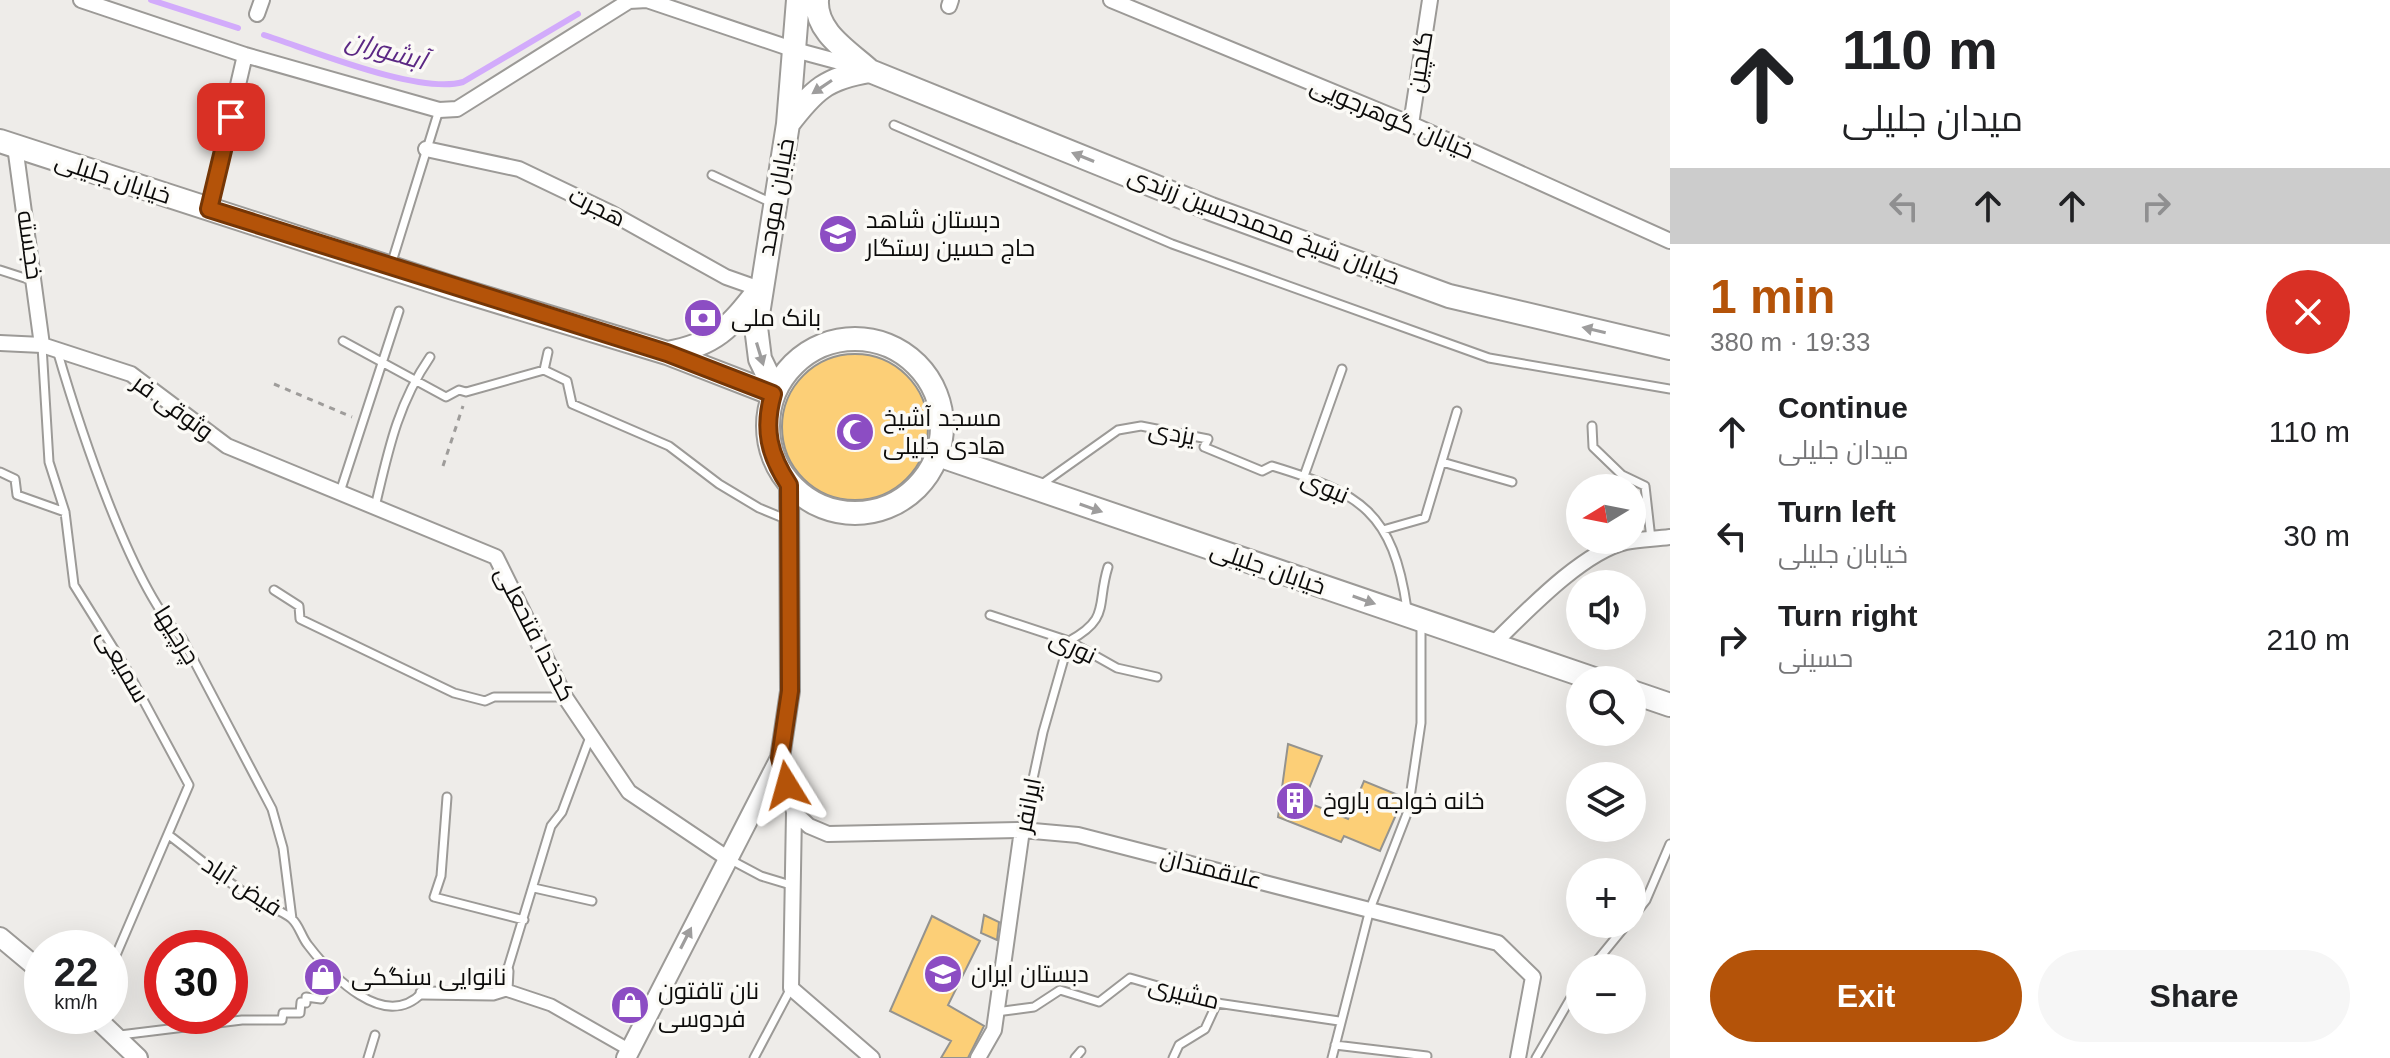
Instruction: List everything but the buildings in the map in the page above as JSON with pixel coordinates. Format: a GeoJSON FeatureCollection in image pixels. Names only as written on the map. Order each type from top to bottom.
{"type":"FeatureCollection","features":[{"type":"Feature","properties":{"kind":"main road","name":"خیابان موحد"},"geometry":{"type":"LineString","coordinates":[[774,392],[756,344],[760,289],[788,124],[795,50],[810,3]]}},
{"type":"Feature","properties":{"kind":"main road","name":"خیابان شیخ محمدحسین زرندی"},"geometry":{"type":"LineString","coordinates":[[810,3],[825,31],[870,71],[1211,209],[1449,296],[1670,348]]}},
{"type":"Feature","properties":{"kind":"main road"},"geometry":{"type":"LineString","coordinates":[[788,124],[810,95],[828,81],[870,71]]}},
{"type":"Feature","properties":{"kind":"main road","name":"خیابان جلیلی"},"geometry":{"type":"LineString","coordinates":[[8,143],[391,268],[667,353],[774,392]]}},
{"type":"Feature","properties":{"kind":"main road"},"geometry":{"type":"LineString","coordinates":[[667,353],[693,348],[724,331],[760,289]]}},
{"type":"Feature","properties":{"kind":"main road"},"geometry":{"type":"LineString","coordinates":[[840,339],[866,339],[891,346],[913,360],[929,380],[940,404],[942,430],[938,455],[926,479],[907,497],[885,509],[859,515],[821,507],[789,485],[775,464],[768,440],[768,414],[774,392],[794,362],[816,347],[840,339]]}},
{"type":"Feature","properties":{"kind":"main road","name":"خیابان جلیلی"},"geometry":{"type":"LineString","coordinates":[[938,455],[1566,669]]}},
{"type":"Feature","properties":{"kind":"main road"},"geometry":{"type":"LineString","coordinates":[[1646,697],[1670,705]]}},
{"type":"Feature","properties":{"kind":"street"},"geometry":{"type":"LineString","coordinates":[[81,0],[245,55],[439,110],[457,109],[629,1],[647,0],[795,50],[870,71]]}},
{"type":"Feature","properties":{"kind":"street","name":"خیابان گوهرجویی"},"geometry":{"type":"LineString","coordinates":[[1111,0],[1411,124],[1670,241]]}},
{"type":"Feature","properties":{"kind":"street","name":"گلچین"},"geometry":{"type":"LineString","coordinates":[[1411,124],[1427,1]]}},
{"type":"Feature","properties":{"kind":"street"},"geometry":{"type":"LineString","coordinates":[[209,209],[245,55]]}},
{"type":"Feature","properties":{"kind":"street","name":"خجسته"},"geometry":{"type":"LineString","coordinates":[[8,143],[49,347]]}},
{"type":"Feature","properties":{"kind":"street","name":"هجرت"},"geometry":{"type":"LineString","coordinates":[[426,149],[519,169],[611,213],[726,277],[760,289]]}},
{"type":"Feature","properties":{"kind":"street","name":"وثوقی فر"},"geometry":{"type":"LineString","coordinates":[[0,343],[49,347],[131,374],[227,446],[340,493]]}},
{"type":"Feature","properties":{"kind":"street"},"geometry":{"type":"LineString","coordinates":[[422,993],[493,994],[506,990],[551,1005],[627,1054],[780,758],[790,691],[789,485]]}},
{"type":"Feature","properties":{"kind":"street","name":"کدخدا فتحعلی"},"geometry":{"type":"LineString","coordinates":[[340,493],[496,557],[565,697],[629,792],[727,858]]}},
{"type":"Feature","properties":{"kind":"street"},"geometry":{"type":"LineString","coordinates":[[1493,644],[1551,586],[1597,553],[1625,542],[1670,537]]}},
{"type":"Feature","properties":{"kind":"street"},"geometry":{"type":"LineString","coordinates":[[780,758],[794,812],[791,988],[872,1058]]}},
{"type":"Feature","properties":{"kind":"street","name":"علاقمندان"},"geometry":{"type":"LineString","coordinates":[[794,812],[809,826],[828,834],[1022,830],[1078,835],[1498,943],[1533,977],[1518,1058]]}},
{"type":"Feature","properties":{"kind":"street","name":"ایرانفر"},"geometry":{"type":"LineString","coordinates":[[978,1058],[994,1030],[1022,830]]}},
{"type":"Feature","properties":{"kind":"street"},"geometry":{"type":"LineString","coordinates":[[0,937],[24,957]]}},
{"type":"Feature","properties":{"kind":"street"},"geometry":{"type":"LineString","coordinates":[[506,990],[507,971]]}},
{"type":"Feature","properties":{"kind":"street"},"geometry":{"type":"LineString","coordinates":[[118,1035],[138,1058]]}},
{"type":"Feature","properties":{"kind":"lane"},"geometry":{"type":"LineString","coordinates":[[391,268],[439,110]]}},
{"type":"Feature","properties":{"kind":"lane"},"geometry":{"type":"LineString","coordinates":[[894,125],[1172,244],[1489,358],[1670,389]]}},
{"type":"Feature","properties":{"kind":"lane"},"geometry":{"type":"LineString","coordinates":[[712,175],[775,204]]}},
{"type":"Feature","properties":{"kind":"lane"},"geometry":{"type":"LineString","coordinates":[[0,270],[36,282]]}},
{"type":"Feature","properties":{"kind":"lane"},"geometry":{"type":"LineString","coordinates":[[340,493],[399,311]]}},
{"type":"Feature","properties":{"kind":"lane"},"geometry":{"type":"LineString","coordinates":[[343,341],[446,397],[459,390],[466,392],[544,370],[567,381],[572,404],[669,446],[719,484],[759,508],[790,521]]}},
{"type":"Feature","properties":{"kind":"lane","name":"سمیعی"},"geometry":{"type":"LineString","coordinates":[[49,347],[49,462],[65,512],[74,585],[127,670],[189,785],[128,930]]}},
{"type":"Feature","properties":{"kind":"lane","name":"چرچیها"},"geometry":{"type":"LineString","coordinates":[[49,347],[122,535],[169,625],[182,638],[272,809],[290,883],[292,919]]}},
{"type":"Feature","properties":{"kind":"lane"},"geometry":{"type":"LineString","coordinates":[[544,370],[548,352]]}},
{"type":"Feature","properties":{"kind":"lane"},"geometry":{"type":"LineString","coordinates":[[375,507],[390,443],[415,379],[430,357]]}},
{"type":"Feature","properties":{"kind":"lane"},"geometry":{"type":"LineString","coordinates":[[1304,476],[1342,369]]}},
{"type":"Feature","properties":{"kind":"lane"},"geometry":{"type":"LineString","coordinates":[[1383,530],[1425,518],[1457,411]]}},
{"type":"Feature","properties":{"kind":"lane","name":"یزدی"},"geometry":{"type":"LineString","coordinates":[[1036,489],[1118,430],[1141,426],[1208,439],[1204,447],[1262,471]]}},
{"type":"Feature","properties":{"kind":"lane"},"geometry":{"type":"LineString","coordinates":[[1592,426],[1590,439],[1602,457],[1622,475],[1645,486],[1651,539]]}},
{"type":"Feature","properties":{"kind":"lane"},"geometry":{"type":"LineString","coordinates":[[1442,462],[1512,482]]}},
{"type":"Feature","properties":{"kind":"lane","name":"نبوی"},"geometry":{"type":"LineString","coordinates":[[1262,471],[1272,466],[1329,484],[1358,501],[1383,530],[1398,563],[1414,618],[1421,723],[1408,811],[1370,909],[1332,1058]]}},
{"type":"Feature","properties":{"kind":"lane"},"geometry":{"type":"LineString","coordinates":[[0,472],[15,479],[17,495],[65,512]]}},
{"type":"Feature","properties":{"kind":"lane"},"geometry":{"type":"LineString","coordinates":[[1069,641],[1089,630],[1103,610],[1108,567]]}},
{"type":"Feature","properties":{"kind":"lane"},"geometry":{"type":"LineString","coordinates":[[274,590],[299,606],[300,619],[454,693],[485,701],[494,697],[565,697]]}},
{"type":"Feature","properties":{"kind":"lane","name":"نوری"},"geometry":{"type":"LineString","coordinates":[[990,615],[1069,641],[1117,668],[1157,677]]}},
{"type":"Feature","properties":{"kind":"lane","name":"ایرانفر"},"geometry":{"type":"LineString","coordinates":[[1022,830],[1043,732],[1069,641]]}},
{"type":"Feature","properties":{"kind":"lane"},"geometry":{"type":"LineString","coordinates":[[507,971],[551,826],[562,812],[591,735]]}},
{"type":"Feature","properties":{"kind":"lane"},"geometry":{"type":"LineString","coordinates":[[447,797],[441,876],[434,897],[524,920]]}},
{"type":"Feature","properties":{"kind":"lane","name":"فیض آباد"},"geometry":{"type":"LineString","coordinates":[[170,836],[254,900],[292,919],[305,943],[333,977],[375,1004],[397,1006],[413,1002],[422,993]]}},
{"type":"Feature","properties":{"kind":"lane"},"geometry":{"type":"LineString","coordinates":[[1646,900],[1670,844]]}},
{"type":"Feature","properties":{"kind":"lane"},"geometry":{"type":"LineString","coordinates":[[727,858],[761,876],[794,886]]}},
{"type":"Feature","properties":{"kind":"lane"},"geometry":{"type":"LineString","coordinates":[[534,888],[592,901]]}},
{"type":"Feature","properties":{"kind":"lane"},"geometry":{"type":"LineString","coordinates":[[1602,954],[1616,938]]}},
{"type":"Feature","properties":{"kind":"lane"},"geometry":{"type":"LineString","coordinates":[[118,1035],[242,1020],[282,1020],[283,1013],[300,1013],[301,1002],[306,1003],[306,997],[321,999],[333,977]]}},
{"type":"Feature","properties":{"kind":"lane","name":"مشیری"},"geometry":{"type":"LineString","coordinates":[[996,1012],[1034,1007],[1060,990],[1099,1002],[1130,978],[1217,1003],[1339,1021]]}},
{"type":"Feature","properties":{"kind":"lane"},"geometry":{"type":"LineString","coordinates":[[754,1058],[791,988]]}},
{"type":"Feature","properties":{"kind":"lane"},"geometry":{"type":"LineString","coordinates":[[1173,1058],[1179,1045],[1205,1029],[1217,1003]]}},
{"type":"Feature","properties":{"kind":"lane"},"geometry":{"type":"LineString","coordinates":[[1536,1058],[1566,1006]]}},
{"type":"Feature","properties":{"kind":"lane"},"geometry":{"type":"LineString","coordinates":[[368,1058],[375,1035]]}},
{"type":"Feature","properties":{"kind":"lane"},"geometry":{"type":"LineString","coordinates":[[1335,1045],[1427,1056]]}},
{"type":"Feature","properties":{"kind":"path"},"geometry":{"type":"LineString","coordinates":[[274,384],[363,422]]}},
{"type":"Feature","properties":{"kind":"path"},"geometry":{"type":"LineString","coordinates":[[443,466],[466,392]]}},
{"type":"Feature","properties":{"kind":"waterway","name":"آبشوران"},"geometry":{"type":"LineString","coordinates":[[151,0],[238,28]]}},
{"type":"Feature","properties":{"kind":"waterway","name":"آبشوران"},"geometry":{"type":"LineString","coordinates":[[264,35],[393,77],[444,84],[463,82],[578,14]]}},
{"type":"Feature","properties":{"kind":"place","name":"دبستان شاهد حاج حسین رستگار"},"geometry":{"type":"Point","coordinates":[838,234]}},
{"type":"Feature","properties":{"kind":"place","name":"بانک ملی"},"geometry":{"type":"Point","coordinates":[703,318]}},
{"type":"Feature","properties":{"kind":"place","name":"مسجد آشیخ هادی جلیلی"},"geometry":{"type":"Point","coordinates":[855,432]}},
{"type":"Feature","properties":{"kind":"place","name":"خانه خواجه باروخ"},"geometry":{"type":"Point","coordinates":[1295,801]}},
{"type":"Feature","properties":{"kind":"place","name":"دبستان ایران"},"geometry":{"type":"Point","coordinates":[943,974]}},
{"type":"Feature","properties":{"kind":"place","name":"نانوایی سنگکی"},"geometry":{"type":"Point","coordinates":[323,977]}},
{"type":"Feature","properties":{"kind":"place","name":"نان تافتون فردوسی"},"geometry":{"type":"Point","coordinates":[630,1005]}},
{"type":"Feature","properties":{"kind":"route"},"geometry":{"type":"LineString","coordinates":[[231,117],[209,209],[667,353],[773,394],[768,414],[768,440],[775,464],[789,485],[790,691],[780,758],[787,785]]}}]}
